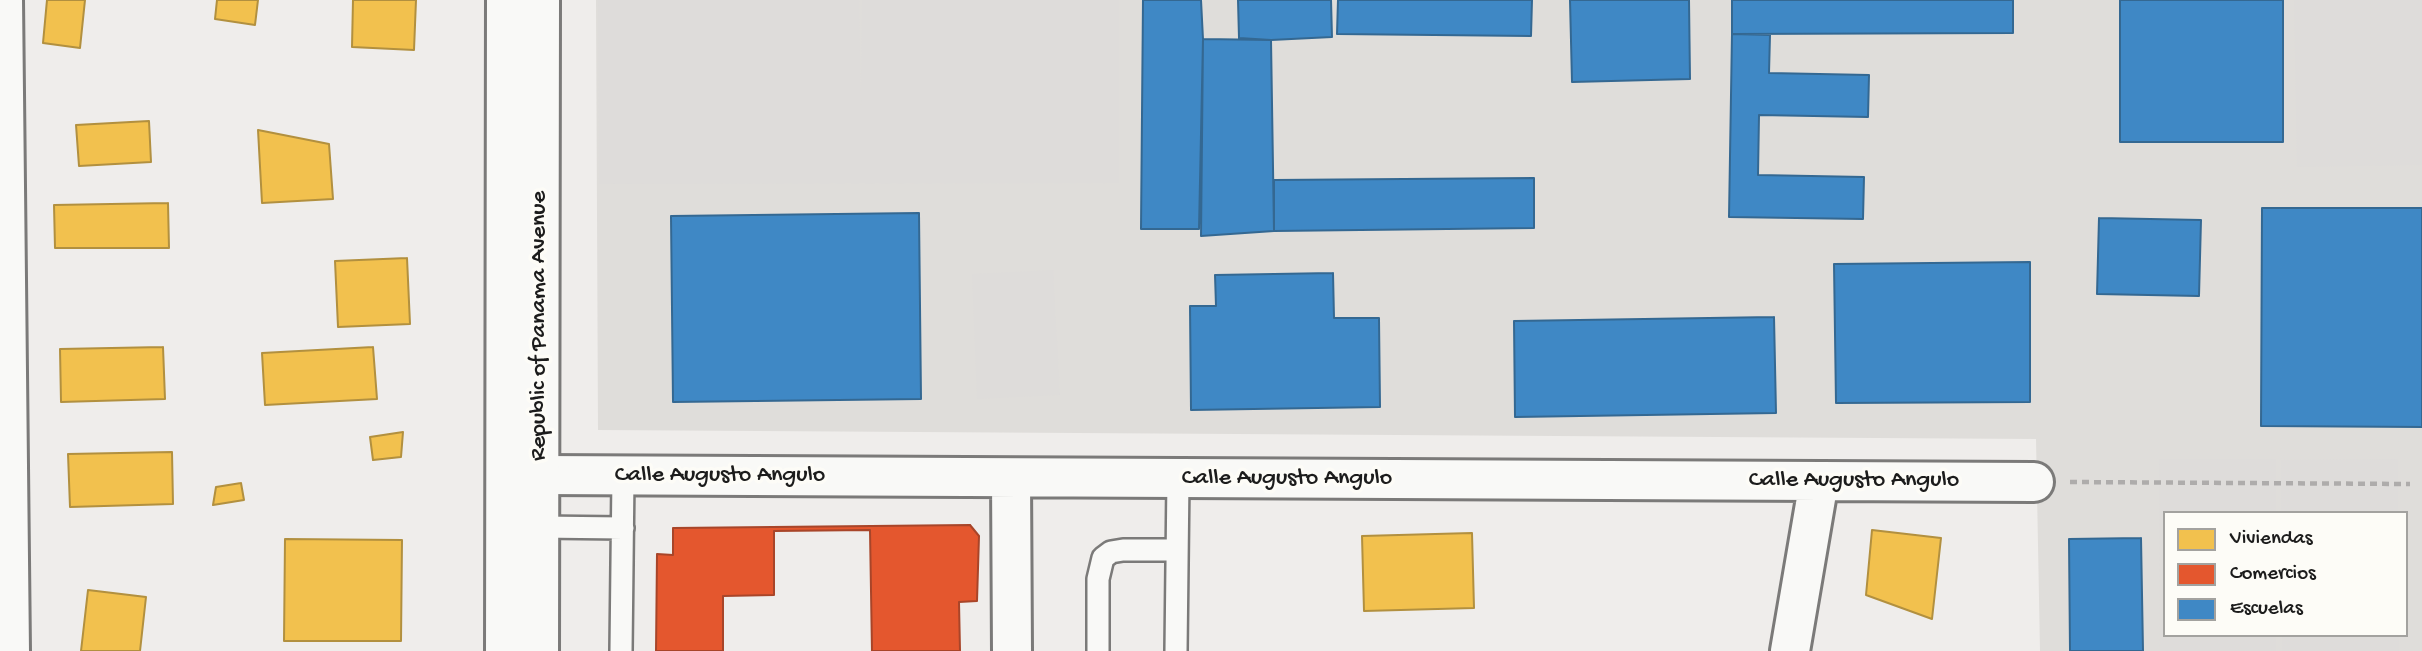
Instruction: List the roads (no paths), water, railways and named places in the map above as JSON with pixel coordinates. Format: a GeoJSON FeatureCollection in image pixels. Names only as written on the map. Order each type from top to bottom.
{"type":"FeatureCollection","features":[{"type":"Feature","properties":{"kind":"street"},"geometry":{"type":"LineString","coordinates":[[3,0],[4,408],[10,651]]}},
{"type":"Feature","properties":{"kind":"street","name":"Republic of Panama Avenue"},"geometry":{"type":"LineString","coordinates":[[506,0],[513,650]]}},
{"type":"Feature","properties":{"kind":"street","name":"Republic of Panama Avenue"},"geometry":{"type":"LineString","coordinates":[[513,650],[539,527],[540,0]]}},
{"type":"Feature","properties":{"kind":"street","name":"Calle Augusto Angulo"},"geometry":{"type":"LineString","coordinates":[[540,475],[2034,482]]}},
{"type":"Feature","properties":{"kind":"street"},"geometry":{"type":"LineString","coordinates":[[1011,478],[1012,651]]}},
{"type":"Feature","properties":{"kind":"street"},"geometry":{"type":"LineString","coordinates":[[1790,651],[1819,481]]}},
{"type":"Feature","properties":{"kind":"lane"},"geometry":{"type":"LineString","coordinates":[[621,651],[623,476]]}},
{"type":"Feature","properties":{"kind":"lane"},"geometry":{"type":"LineString","coordinates":[[1176,651],[1178,478]]}},
{"type":"Feature","properties":{"kind":"lane"},"geometry":{"type":"LineString","coordinates":[[539,527],[623,528]]}},
{"type":"Feature","properties":{"kind":"lane"},"geometry":{"type":"LineString","coordinates":[[1098,651],[1098,579],[1103,558],[1111,552],[1123,550],[1177,550]]}}]}
